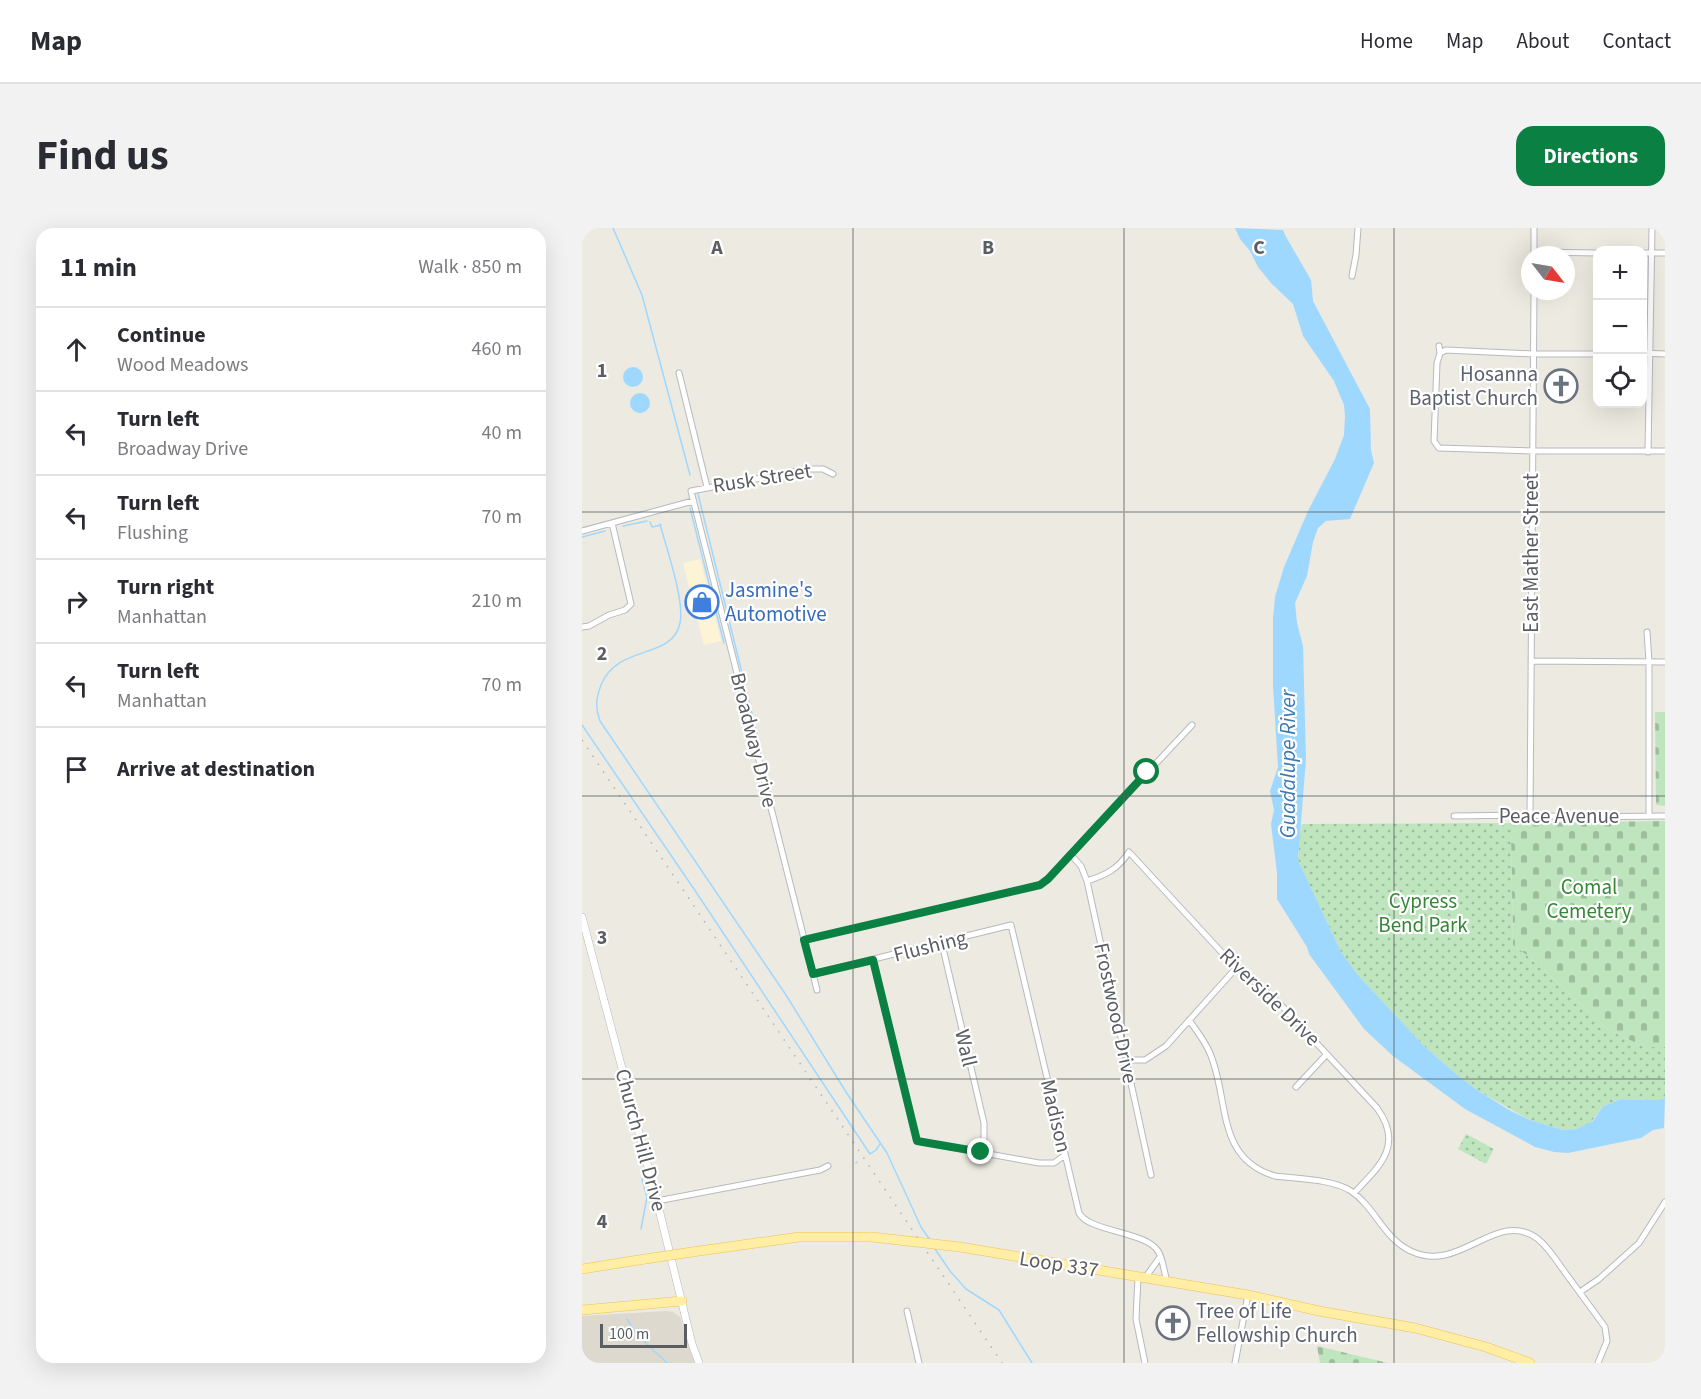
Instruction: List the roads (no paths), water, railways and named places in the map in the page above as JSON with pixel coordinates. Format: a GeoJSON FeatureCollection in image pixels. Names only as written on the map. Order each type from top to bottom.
{"type":"FeatureCollection","features":[{"type":"Feature","properties":{"kind":"main road","name":"Loop 337"},"geometry":{"type":"LineString","coordinates":[[582,1269],[799,1237],[872,1237],[960,1247],[1248,1295],[1444,1335],[1530,1363]]}},
{"type":"Feature","properties":{"kind":"main road"},"geometry":{"type":"LineString","coordinates":[[582,1310],[682,1301]]}},
{"type":"Feature","properties":{"kind":"street"},"geometry":{"type":"LineString","coordinates":[[1352,276],[1358,228]]}},
{"type":"Feature","properties":{"kind":"street"},"geometry":{"type":"LineString","coordinates":[[1534,228],[1534,246]]}},
{"type":"Feature","properties":{"kind":"street"},"geometry":{"type":"LineString","coordinates":[[1648,452],[1652,228]]}},
{"type":"Feature","properties":{"kind":"street"},"geometry":{"type":"LineString","coordinates":[[1575,253],[1593,253]]}},
{"type":"Feature","properties":{"kind":"street"},"geometry":{"type":"LineString","coordinates":[[1647,253],[1665,254]]}},
{"type":"Feature","properties":{"kind":"street","name":"East Mather Street"},"geometry":{"type":"LineString","coordinates":[[1530,815],[1531,451],[1534,300]]}},
{"type":"Feature","properties":{"kind":"street"},"geometry":{"type":"LineString","coordinates":[[1439,346],[1434,441],[1437,447],[1443,450],[1665,451]]}},
{"type":"Feature","properties":{"kind":"street"},"geometry":{"type":"LineString","coordinates":[[1440,354],[1446,350],[1593,354]]}},
{"type":"Feature","properties":{"kind":"street"},"geometry":{"type":"LineString","coordinates":[[1650,353],[1665,354]]}},
{"type":"Feature","properties":{"kind":"street"},"geometry":{"type":"LineString","coordinates":[[679,373],[707,487]]}},
{"type":"Feature","properties":{"kind":"street","name":"Rusk Street"},"geometry":{"type":"LineString","coordinates":[[691,491],[808,469],[823,469],[833,474]]}},
{"type":"Feature","properties":{"kind":"street","name":"Broadway Drive"},"geometry":{"type":"LineString","coordinates":[[691,491],[817,990]]}},
{"type":"Feature","properties":{"kind":"street","name":"Rusk Street"},"geometry":{"type":"LineString","coordinates":[[582,531],[693,501]]}},
{"type":"Feature","properties":{"kind":"street"},"geometry":{"type":"LineString","coordinates":[[582,626],[589,626],[630,606],[631,599],[612,523]]}},
{"type":"Feature","properties":{"kind":"street"},"geometry":{"type":"LineString","coordinates":[[1647,632],[1649,815]]}},
{"type":"Feature","properties":{"kind":"street"},"geometry":{"type":"LineString","coordinates":[[1531,661],[1665,662]]}},
{"type":"Feature","properties":{"kind":"street"},"geometry":{"type":"LineString","coordinates":[[804,940],[1035,887],[1048,879],[1192,725]]}},
{"type":"Feature","properties":{"kind":"street","name":"Peace Avenue"},"geometry":{"type":"LineString","coordinates":[[1454,816],[1530,815],[1572,818],[1665,816]]}},
{"type":"Feature","properties":{"kind":"street","name":"Riverside Drive"},"geometry":{"type":"LineString","coordinates":[[1087,881],[1109,874],[1129,852],[1237,967],[1280,1004],[1377,1107],[1387,1123],[1388,1150],[1382,1163],[1354,1193]]}},
{"type":"Feature","properties":{"kind":"street","name":"Frostwood Drive"},"geometry":{"type":"LineString","coordinates":[[1071,855],[1081,866],[1087,881],[1151,1175]]}},
{"type":"Feature","properties":{"kind":"street","name":"Church Hill Drive"},"geometry":{"type":"LineString","coordinates":[[582,916],[692,1344],[699,1363]]}},
{"type":"Feature","properties":{"kind":"street","name":"Flushing"},"geometry":{"type":"LineString","coordinates":[[813,974],[942,944],[1011,925]]}},
{"type":"Feature","properties":{"kind":"street","name":"Madison"},"geometry":{"type":"LineString","coordinates":[[1011,925],[1079,1213],[1082,1219],[1149,1244],[1157,1249],[1160,1257]]}},
{"type":"Feature","properties":{"kind":"street","name":"Wall"},"geometry":{"type":"LineString","coordinates":[[942,944],[984,1123],[984,1147],[981,1152]]}},
{"type":"Feature","properties":{"kind":"street"},"geometry":{"type":"LineString","coordinates":[[873,960],[917,1141],[1048,1164],[1054,1163],[1065,1155]]}},
{"type":"Feature","properties":{"kind":"street"},"geometry":{"type":"LineString","coordinates":[[1126,1060],[1145,1060],[1166,1046],[1237,967]]}},
{"type":"Feature","properties":{"kind":"street"},"geometry":{"type":"LineString","coordinates":[[1189,1020],[1210,1052],[1224,1117],[1239,1153],[1267,1174],[1338,1185],[1354,1193],[1395,1241],[1421,1255],[1441,1257],[1457,1253],[1505,1231],[1529,1234],[1544,1245],[1605,1327],[1606,1346],[1598,1363]]}},
{"type":"Feature","properties":{"kind":"street"},"geometry":{"type":"LineString","coordinates":[[1296,1087],[1327,1054]]}},
{"type":"Feature","properties":{"kind":"street"},"geometry":{"type":"LineString","coordinates":[[657,1201],[819,1170],[828,1166]]}},
{"type":"Feature","properties":{"kind":"street"},"geometry":{"type":"LineString","coordinates":[[1580,1292],[1599,1279],[1638,1243],[1665,1202]]}},
{"type":"Feature","properties":{"kind":"street"},"geometry":{"type":"LineString","coordinates":[[1145,1363],[1138,1334],[1136,1307],[1141,1277],[1160,1257],[1167,1282]]}},
{"type":"Feature","properties":{"kind":"street"},"geometry":{"type":"LineString","coordinates":[[1235,1363],[1248,1295]]}},
{"type":"Feature","properties":{"kind":"street"},"geometry":{"type":"LineString","coordinates":[[907,1311],[919,1363]]}},
{"type":"Feature","properties":{"kind":"water","name":"Guadalupe River"},"geometry":{"type":"Polygon","coordinates":[[[1235,228],[1283,230],[1311,280],[1313,301],[1370,409],[1371,450],[1374,463],[1350,519],[1326,521],[1318,528],[1307,576],[1295,603],[1303,646],[1306,759],[1298,860],[1341,952],[1357,974],[1424,1046],[1480,1092],[1511,1111],[1530,1120],[1563,1130],[1577,1129],[1593,1121],[1603,1106],[1619,1100],[1665,1098],[1664,1128],[1653,1130],[1641,1138],[1568,1153],[1554,1152],[1535,1147],[1465,1109],[1393,1056],[1364,1029],[1309,954],[1277,899],[1277,873],[1271,824],[1274,810],[1270,791],[1278,767],[1273,686],[1275,597],[1284,567],[1308,511],[1335,459],[1344,435],[1345,416],[1344,405],[1334,381],[1303,336],[1293,304],[1258,267],[1235,228]]]}},
{"type":"Feature","properties":{"kind":"water"},"geometry":{"type":"Polygon","coordinates":[[[633,367],[640,370],[643,377],[640,384],[633,387],[626,384],[623,377],[626,370],[633,367]]]}},
{"type":"Feature","properties":{"kind":"water"},"geometry":{"type":"Polygon","coordinates":[[[640,393],[647,396],[650,403],[647,410],[640,413],[633,410],[630,403],[633,396],[640,393]]]}},
{"type":"Feature","properties":{"kind":"waterway"},"geometry":{"type":"LineString","coordinates":[[613,228],[642,295],[690,475]]}},
{"type":"Feature","properties":{"kind":"waterway"},"geometry":{"type":"LineString","coordinates":[[698,494],[758,738]]}},
{"type":"Feature","properties":{"kind":"waterway"},"geometry":{"type":"LineString","coordinates":[[690,508],[724,643]]}},
{"type":"Feature","properties":{"kind":"waterway"},"geometry":{"type":"LineString","coordinates":[[623,526],[647,521]]}},
{"type":"Feature","properties":{"kind":"waterway"},"geometry":{"type":"LineString","coordinates":[[650,522],[652,527],[661,525]]}},
{"type":"Feature","properties":{"kind":"waterway"},"geometry":{"type":"LineString","coordinates":[[660,524],[680,601],[680,623],[675,635],[667,643],[631,657],[619,663],[609,672],[601,685],[597,699],[600,721],[786,995],[887,1153],[921,1227],[930,1240]]}},
{"type":"Feature","properties":{"kind":"waterway"},"geometry":{"type":"LineString","coordinates":[[582,537],[605,531]]}},
{"type":"Feature","properties":{"kind":"waterway"},"geometry":{"type":"LineString","coordinates":[[582,725],[870,1154],[880,1144]]}},
{"type":"Feature","properties":{"kind":"waterway"},"geometry":{"type":"LineString","coordinates":[[641,1229],[647,1197],[642,1179]]}},
{"type":"Feature","properties":{"kind":"waterway"},"geometry":{"type":"LineString","coordinates":[[935,1249],[966,1289],[999,1310],[1032,1363]]}},
{"type":"Feature","properties":{"kind":"waterway"},"geometry":{"type":"LineString","coordinates":[[627,1319],[640,1337],[667,1363]]}},
{"type":"Feature","properties":{"kind":"railway"},"geometry":{"type":"LineString","coordinates":[[582,740],[1002,1363]]}},
{"type":"Feature","properties":{"kind":"place","name":"Hosanna Baptist Church"},"geometry":{"type":"Point","coordinates":[1561,386]}},
{"type":"Feature","properties":{"kind":"place","name":"Jasmine's Automotive"},"geometry":{"type":"Point","coordinates":[702,602]}},
{"type":"Feature","properties":{"kind":"place","name":"Tree of Life Fellowship Church"},"geometry":{"type":"Point","coordinates":[1173,1323]}},
{"type":"Feature","properties":{"kind":"park label","name":"Comal Cemetery"},"geometry":{"type":"Point","coordinates":[1589,899]}},
{"type":"Feature","properties":{"kind":"park label","name":"Cypress Bend Park"},"geometry":{"type":"Point","coordinates":[1423,913]}}]}
